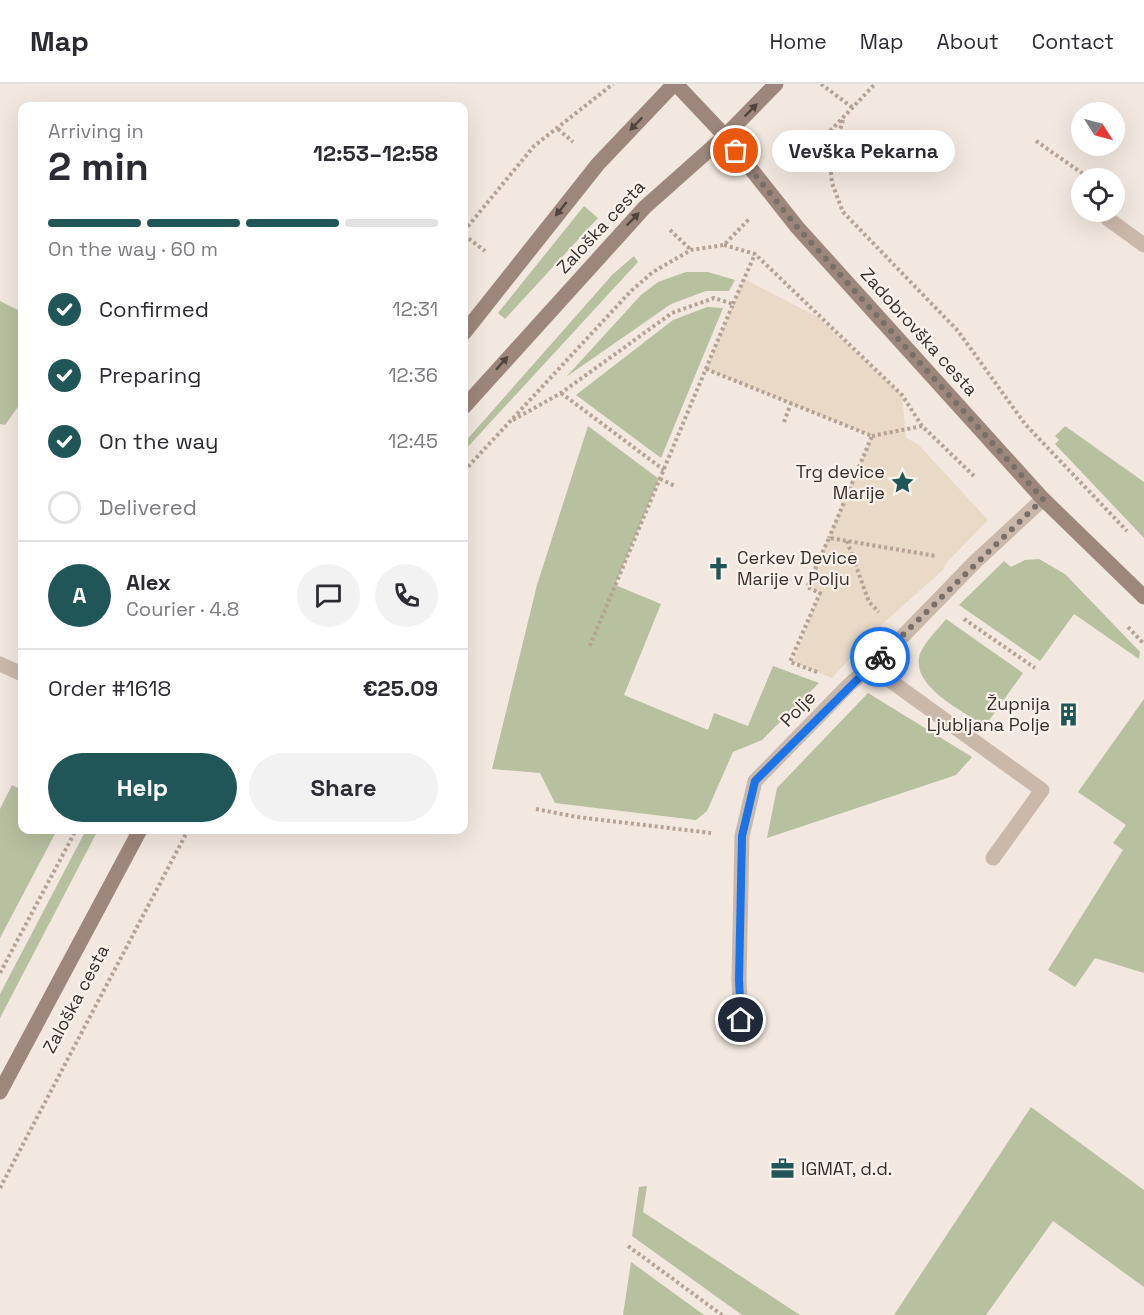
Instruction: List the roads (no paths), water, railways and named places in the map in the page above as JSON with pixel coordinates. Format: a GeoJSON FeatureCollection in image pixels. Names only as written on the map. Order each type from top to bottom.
{"type":"FeatureCollection","features":[{"type":"Feature","properties":{"kind":"main road","name":"Zadobrovška cesta"},"geometry":{"type":"LineString","coordinates":[[675,84],[725,136],[797,227],[1043,499],[1144,597]]}},
{"type":"Feature","properties":{"kind":"main road"},"geometry":{"type":"LineString","coordinates":[[468,328],[598,164],[675,84]]}},
{"type":"Feature","properties":{"kind":"main road","name":"Zaloška cesta"},"geometry":{"type":"LineString","coordinates":[[468,403],[645,207],[725,136],[776,84]]}},
{"type":"Feature","properties":{"kind":"main road","name":"Zaloška cesta"},"geometry":{"type":"LineString","coordinates":[[0,1092],[138,834]]}},
{"type":"Feature","properties":{"kind":"street"},"geometry":{"type":"LineString","coordinates":[[1112,222],[1144,245]]}},
{"type":"Feature","properties":{"kind":"street","name":"Polje"},"geometry":{"type":"LineString","coordinates":[[741,1020],[739,980],[742,836],[755,781],[849,685],[902,637],[975,562],[1043,499]]}},
{"type":"Feature","properties":{"kind":"street"},"geometry":{"type":"LineString","coordinates":[[0,664],[18,672]]}},
{"type":"Feature","properties":{"kind":"street"},"geometry":{"type":"LineString","coordinates":[[870,666],[1042,790],[993,858]]}},
{"type":"Feature","properties":{"kind":"place","name":"Vevška Pekarna"},"geometry":{"type":"Point","coordinates":[736,151]}},
{"type":"Feature","properties":{"kind":"place","name":"Trg device Marije"},"geometry":{"type":"Point","coordinates":[903,482]}},
{"type":"Feature","properties":{"kind":"place","name":"Cerkev Device Marije v Polju"},"geometry":{"type":"Point","coordinates":[719,568]}},
{"type":"Feature","properties":{"kind":"place","name":"Župnija Ljubljana Polje"},"geometry":{"type":"Point","coordinates":[1068,714]}},
{"type":"Feature","properties":{"kind":"place","name":"IGMAT, d.d."},"geometry":{"type":"Point","coordinates":[783,1169]}}]}
